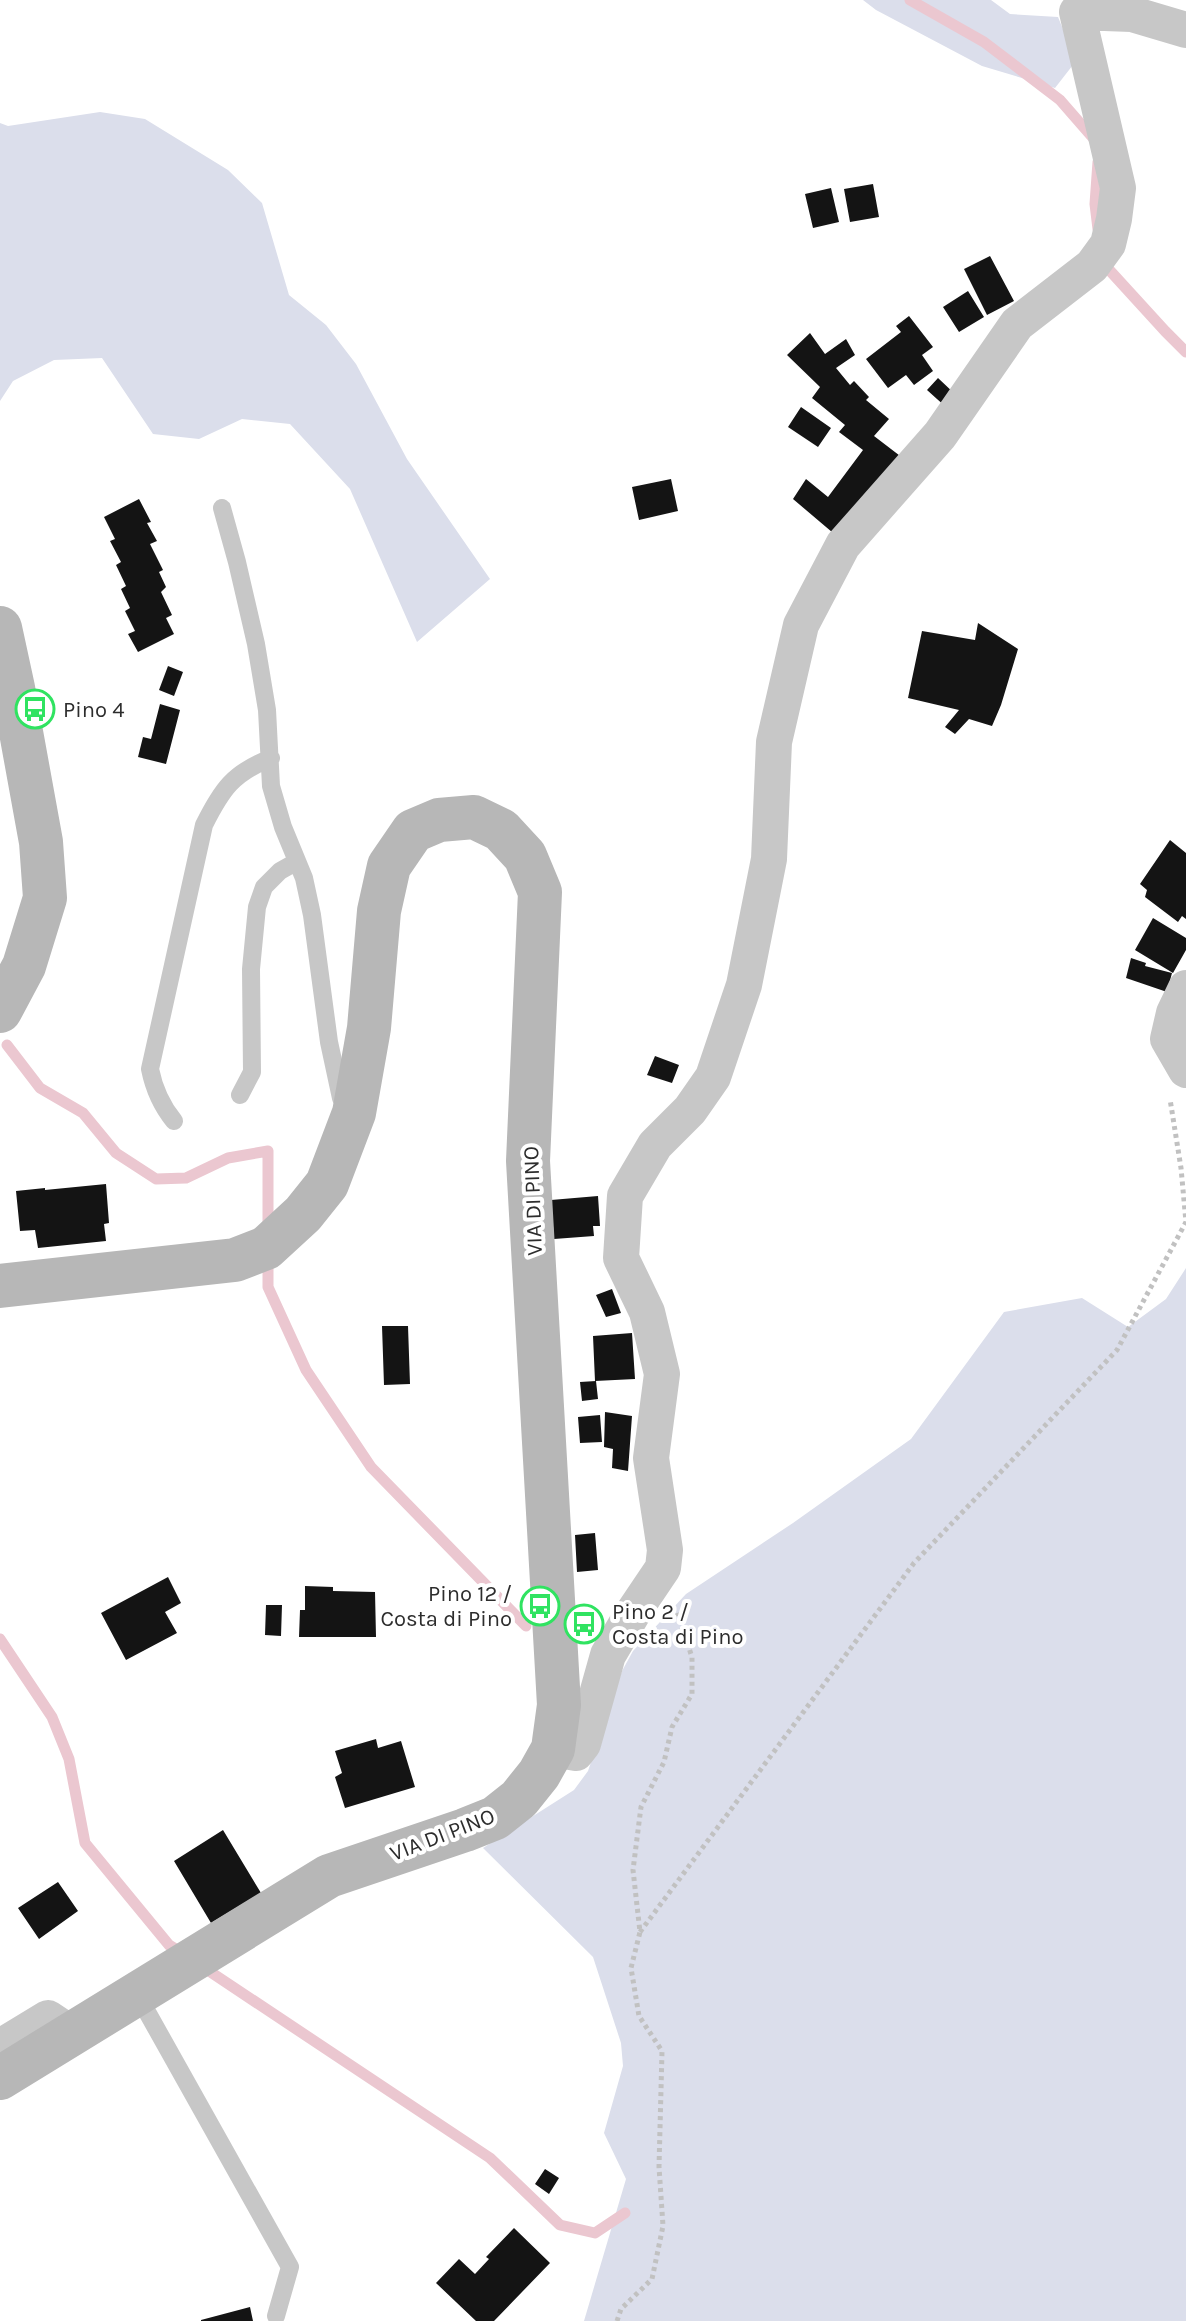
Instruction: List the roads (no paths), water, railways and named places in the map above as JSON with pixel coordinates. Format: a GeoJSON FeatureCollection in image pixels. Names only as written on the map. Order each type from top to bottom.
{"type":"FeatureCollection","features":[{"type":"Feature","properties":{"kind":"street"},"geometry":{"type":"LineString","coordinates":[[553,1749],[576,1753],[583,1744],[608,1655],[663,1568],[665,1550],[651,1458],[662,1374],[647,1312],[621,1258],[625,1196],[655,1145],[690,1110],[713,1077],[744,985],[769,859],[774,742],[801,625],[843,545],[940,435],[1017,324],[1092,266],[1108,244],[1118,188],[1077,12],[1132,14],[1186,30]]}},
{"type":"Feature","properties":{"kind":"street"},"geometry":{"type":"LineString","coordinates":[[0,628],[41,842],[45,898],[24,966],[0,1011]]}},
{"type":"Feature","properties":{"kind":"street","name":"VIA DI PINO"},"geometry":{"type":"LineString","coordinates":[[0,1286],[235,1260],[266,1248],[303,1214],[327,1184],[354,1113],[369,1028],[379,911],[389,866],[413,831],[439,820],[474,817],[501,830],[525,856],[540,892],[528,1161],[559,1705],[553,1749],[539,1774],[519,1799],[495,1818],[329,1876],[0,2078]]}},
{"type":"Feature","properties":{"kind":"street"},"geometry":{"type":"LineString","coordinates":[[1186,988],[1175,1034],[1186,1070]]}},
{"type":"Feature","properties":{"kind":"street"},"geometry":{"type":"LineString","coordinates":[[0,2047],[48,2018],[72,2034]]}},
{"type":"Feature","properties":{"kind":"lane"},"geometry":{"type":"LineString","coordinates":[[222,508],[256,644],[267,710],[271,786],[283,827],[304,878],[329,1042],[341,1098],[354,1113]]}},
{"type":"Feature","properties":{"kind":"lane"},"geometry":{"type":"LineString","coordinates":[[174,1121],[163,1108],[150,1069],[204,825],[220,793],[232,780],[250,766],[271,758]]}},
{"type":"Feature","properties":{"kind":"lane"},"geometry":{"type":"LineString","coordinates":[[240,1095],[252,1072],[251,969],[257,907],[264,887],[280,871],[296,862]]}},
{"type":"Feature","properties":{"kind":"lane"},"geometry":{"type":"LineString","coordinates":[[137,1994],[290,2267],[276,2316]]}},
{"type":"Feature","properties":{"kind":"waterway"},"geometry":{"type":"LineString","coordinates":[[910,0],[984,42],[1060,100],[1094,139]]}},
{"type":"Feature","properties":{"kind":"waterway"},"geometry":{"type":"LineString","coordinates":[[1098,162],[1095,204],[1098,229]]}},
{"type":"Feature","properties":{"kind":"waterway"},"geometry":{"type":"LineString","coordinates":[[1102,262],[1186,352]]}},
{"type":"Feature","properties":{"kind":"waterway"},"geometry":{"type":"LineString","coordinates":[[7,1045],[40,1088],[83,1113],[116,1153],[156,1179],[186,1178],[228,1158],[268,1151],[268,1230]]}},
{"type":"Feature","properties":{"kind":"waterway"},"geometry":{"type":"LineString","coordinates":[[268,1259],[268,1287],[306,1370],[371,1467],[526,1626]]}},
{"type":"Feature","properties":{"kind":"waterway"},"geometry":{"type":"LineString","coordinates":[[0,1639],[52,1717],[69,1759],[85,1843],[169,1945],[182,1953]]}},
{"type":"Feature","properties":{"kind":"waterway"},"geometry":{"type":"LineString","coordinates":[[200,1965],[490,2158],[560,2225],[595,2233],[625,2213]]}},
{"type":"Feature","properties":{"kind":"place","name":"Pino 4"},"geometry":{"type":"Point","coordinates":[35,709]}},
{"type":"Feature","properties":{"kind":"place","name":"Pino 12 / Costa di Pino"},"geometry":{"type":"Point","coordinates":[540,1606]}},
{"type":"Feature","properties":{"kind":"place","name":"Pino 2 / Costa di Pino"},"geometry":{"type":"Point","coordinates":[584,1624]}}]}
